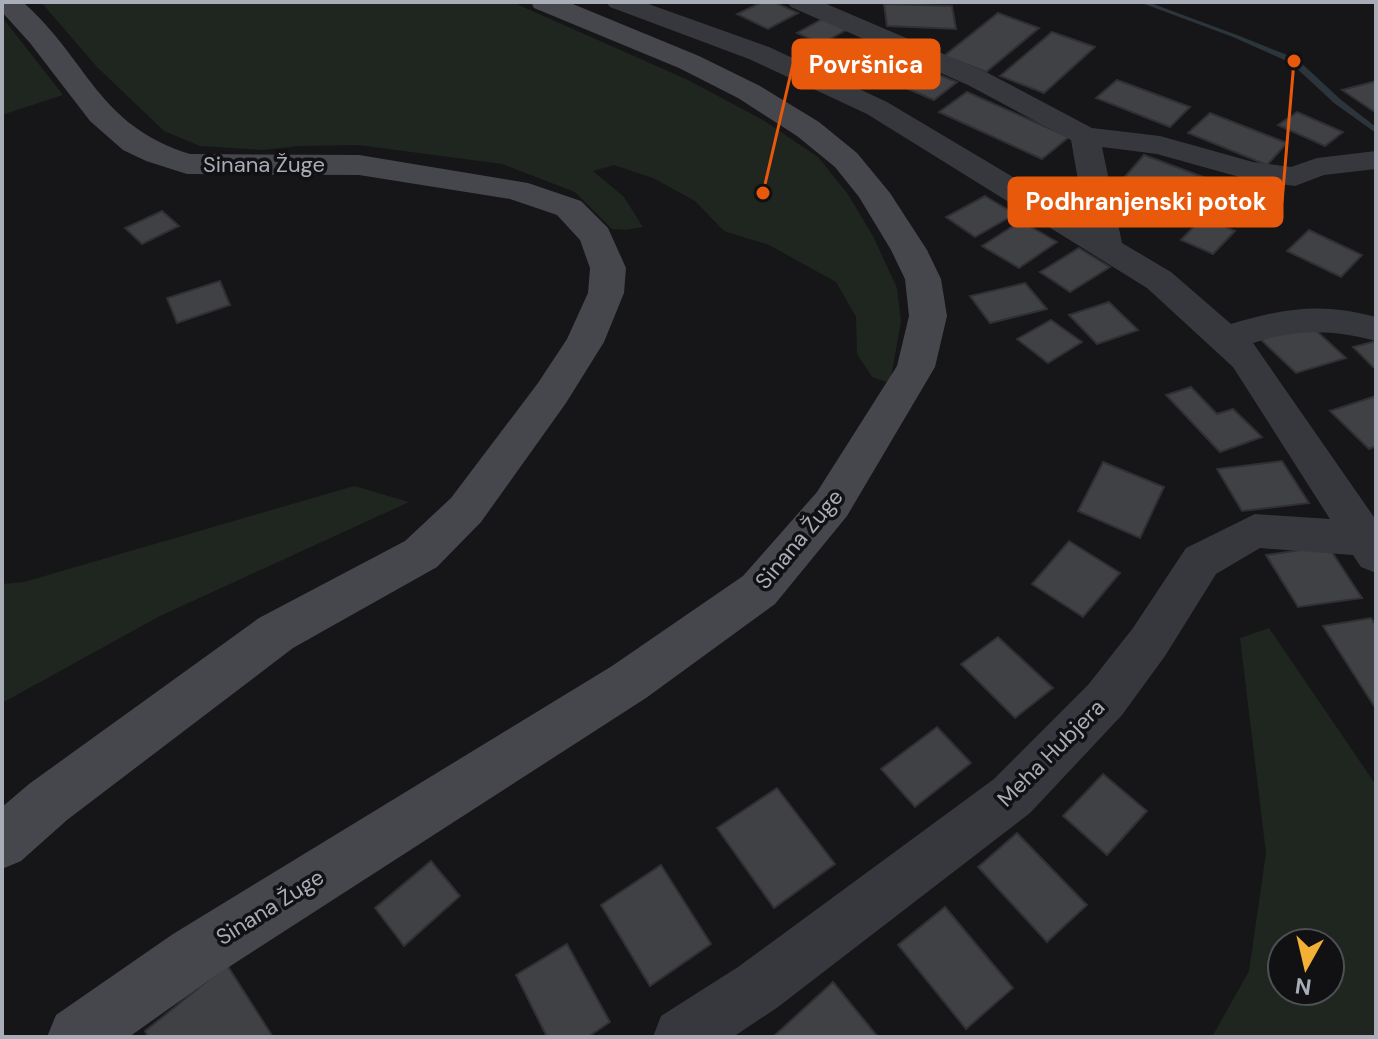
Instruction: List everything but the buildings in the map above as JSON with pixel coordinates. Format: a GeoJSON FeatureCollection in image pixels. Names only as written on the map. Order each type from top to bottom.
{"type":"FeatureCollection","features":[{"type":"Feature","properties":{"kind":"main road","name":"Sinana Žuge"},"geometry":{"type":"LineString","coordinates":[[2,842],[48,802],[276,633],[421,554],[466,510],[552,393],[585,342],[606,293],[608,268],[596,236],[569,208],[516,190],[359,165],[187,164],[160,157],[123,138],[93,110],[42,39],[12,6],[4,2]]}},
{"type":"Feature","properties":{"kind":"main road","name":"Sinana Žuge"},"geometry":{"type":"LineString","coordinates":[[78,1037],[194,955],[629,682],[759,590],[832,504],[916,367],[928,316],[923,279],[880,204],[846,160],[808,129],[749,92],[689,62],[544,2]]}},
{"type":"Feature","properties":{"kind":"street"},"geometry":{"type":"LineString","coordinates":[[619,2],[759,53],[877,108],[1159,280],[1246,358],[1371,547]]}},
{"type":"Feature","properties":{"kind":"street"},"geometry":{"type":"LineString","coordinates":[[800,2],[978,79],[1085,136],[1160,145],[1250,171],[1295,177],[1317,167],[1376,160]]}},
{"type":"Feature","properties":{"kind":"street"},"geometry":{"type":"LineString","coordinates":[[1085,136],[1106,245]]}},
{"type":"Feature","properties":{"kind":"street"},"geometry":{"type":"LineString","coordinates":[[1226,339],[1287,319],[1342,317],[1376,329]]}},
{"type":"Feature","properties":{"kind":"street","name":"Meha Hubjera"},"geometry":{"type":"LineString","coordinates":[[682,1037],[758,987],[1012,796],[1105,700],[1149,642],[1201,561],[1255,531],[1371,547]]}},
{"type":"Feature","properties":{"kind":"shaded area"},"geometry":{"type":"Polygon","coordinates":[[[41,2],[512,2],[688,80],[763,120],[818,157],[847,193],[873,236],[897,288],[901,321],[890,383],[872,377],[857,354],[856,317],[836,282],[769,245],[724,231],[695,201],[653,178],[614,165],[593,171],[624,197],[643,227],[626,230],[612,229],[575,192],[502,164],[358,145],[262,150],[200,146],[164,131],[97,67],[41,2]]]}},
{"type":"Feature","properties":{"kind":"shaded area"},"geometry":{"type":"Polygon","coordinates":[[[2,17],[63,95],[2,115],[2,17]]]}},
{"type":"Feature","properties":{"kind":"shaded area"},"geometry":{"type":"Polygon","coordinates":[[[354,486],[409,502],[160,616],[2,703],[2,584],[24,582],[354,486]]]}},
{"type":"Feature","properties":{"kind":"shaded area"},"geometry":{"type":"Polygon","coordinates":[[[1269,628],[1376,785],[1376,1037],[1212,1037],[1249,971],[1266,853],[1240,638],[1269,628]]]}},
{"type":"Feature","properties":{"kind":"waterway"},"geometry":{"type":"LineString","coordinates":[[1142,2],[1294,61],[1337,101],[1376,131]]}},
{"type":"Feature","properties":{"kind":"place","name":"Podhranjenski potok"},"geometry":{"type":"Point","coordinates":[1294,61]}},
{"type":"Feature","properties":{"kind":"place","name":"Površnica"},"geometry":{"type":"Point","coordinates":[763,193]}}]}
